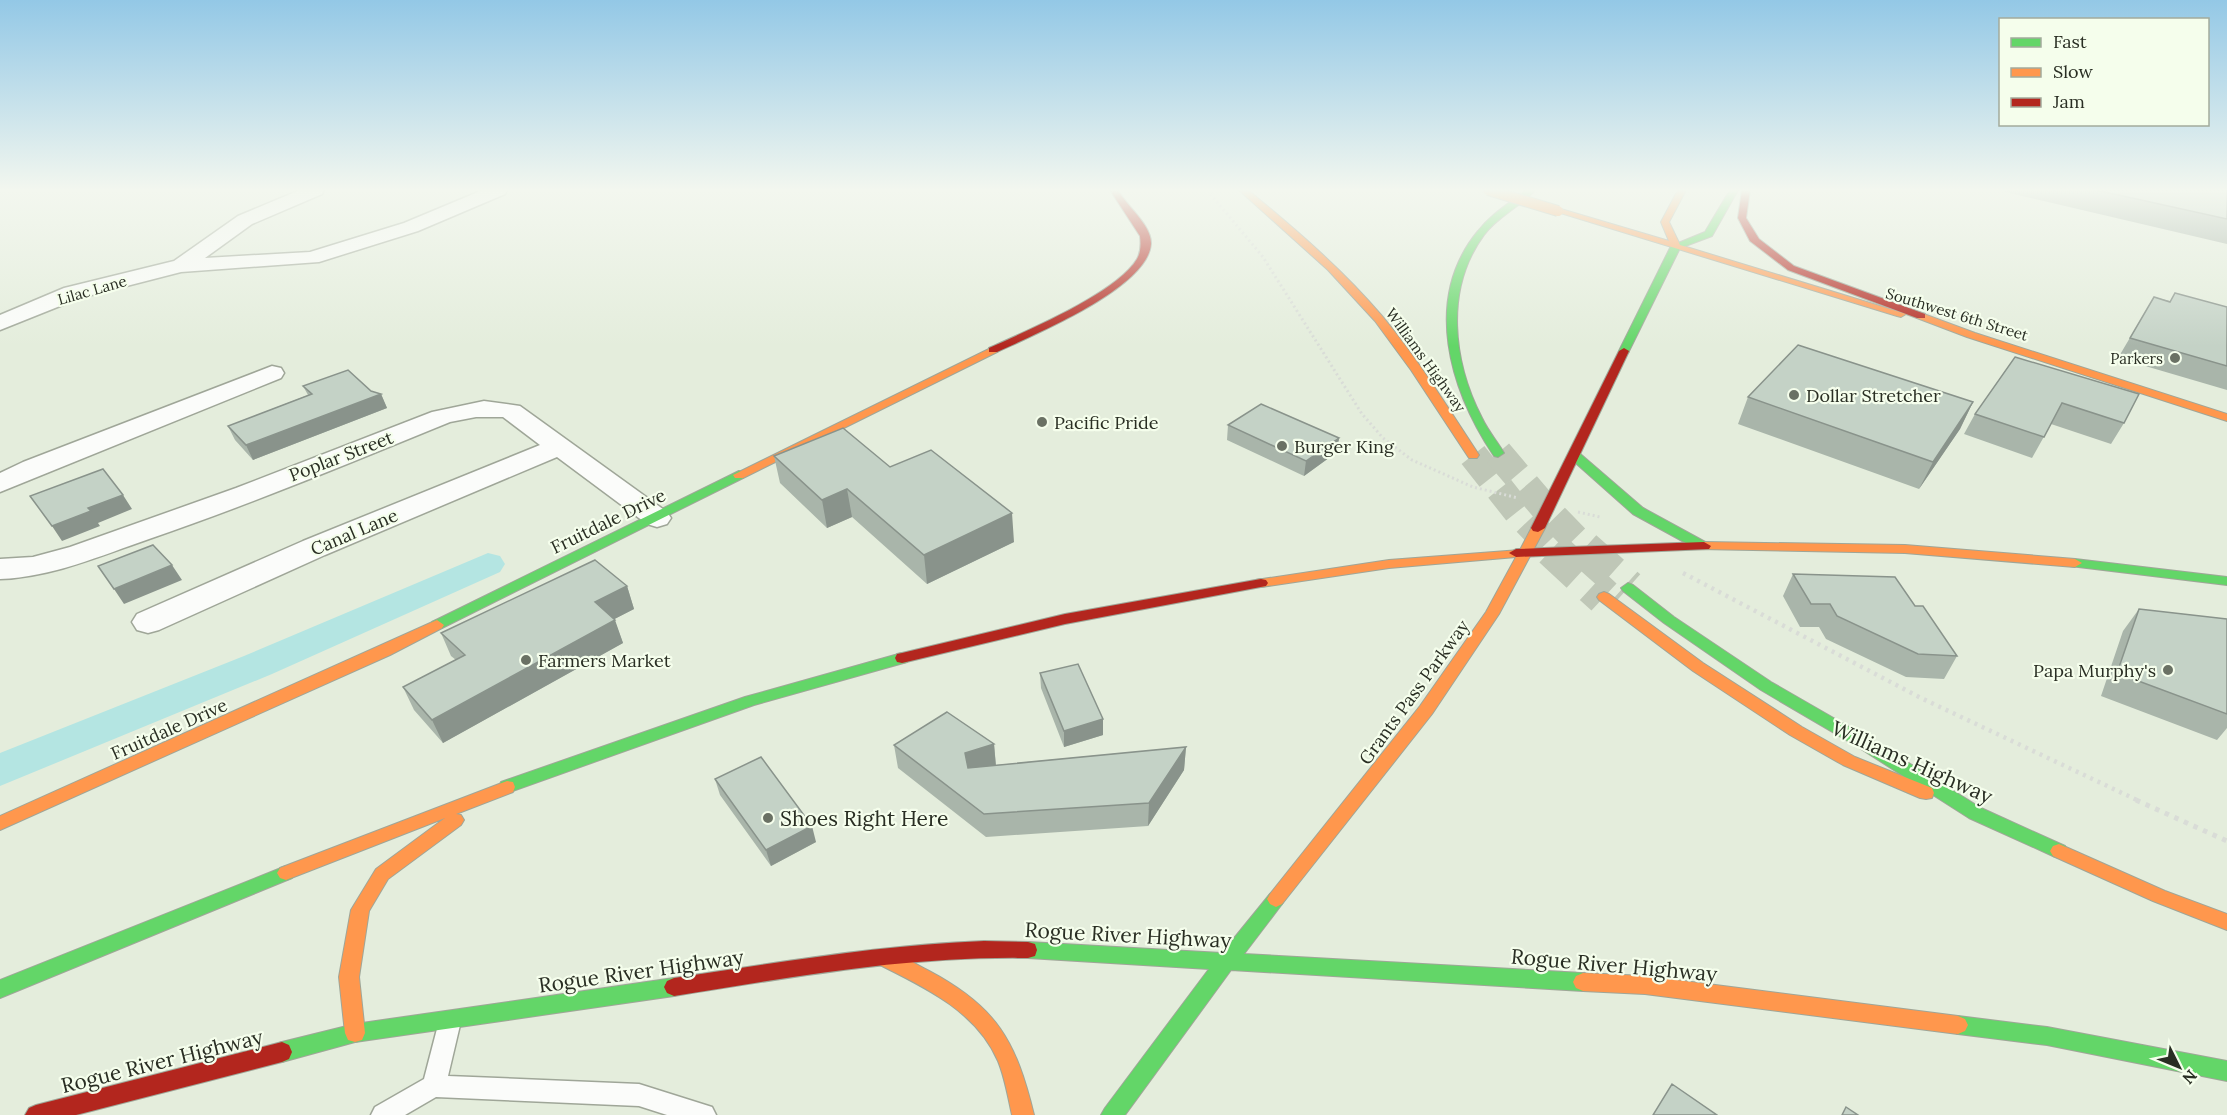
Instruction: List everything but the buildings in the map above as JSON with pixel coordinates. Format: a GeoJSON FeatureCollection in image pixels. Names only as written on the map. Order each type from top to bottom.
{"type":"FeatureCollection","features":[{"type":"Feature","properties":{"kind":"main road","name":"Fruitdale Drive"},"geometry":{"type":"LineString","coordinates":[[0,823],[385,651],[1097,298],[1120,284],[1138,267],[1147,249],[1146,242]]}},
{"type":"Feature","properties":{"kind":"main road","name":"Williams Highway"},"geometry":{"type":"LineString","coordinates":[[1301,242],[1378,318],[1412,363],[1473,455]]}},
{"type":"Feature","properties":{"kind":"main road"},"geometry":{"type":"LineString","coordinates":[[1475,242],[1454,282],[1450,333],[1461,381],[1474,415],[1498,453]]}},
{"type":"Feature","properties":{"kind":"main road"},"geometry":{"type":"LineString","coordinates":[[1663,242],[1676,246],[1687,242]]}},
{"type":"Feature","properties":{"kind":"main road"},"geometry":{"type":"LineString","coordinates":[[1674,242],[1676,246]]}},
{"type":"Feature","properties":{"kind":"main road"},"geometry":{"type":"LineString","coordinates":[[1756,242],[1791,268],[1971,335]]}},
{"type":"Feature","properties":{"kind":"main road","name":"Southwest 6th Street"},"geometry":{"type":"LineString","coordinates":[[1676,246],[1971,335],[2227,418]]}},
{"type":"Feature","properties":{"kind":"main road","name":"Grants Pass Parkway"},"geometry":{"type":"LineString","coordinates":[[1112,1115],[1228,962],[1426,710],[1492,614],[1525,554],[1676,246]]}},
{"type":"Feature","properties":{"kind":"main road"},"geometry":{"type":"LineString","coordinates":[[1574,455],[1638,511],[1702,546]]}},
{"type":"Feature","properties":{"kind":"main road"},"geometry":{"type":"LineString","coordinates":[[0,989],[501,788],[692,720],[831,677],[1069,618],[1286,578],[1453,558],[1702,546],[1788,545],[1910,549],[2035,559],[2227,581]]}},
{"type":"Feature","properties":{"kind":"main road"},"geometry":{"type":"LineString","coordinates":[[1628,588],[1702,644],[1766,686],[1864,743],[1975,813]]}},
{"type":"Feature","properties":{"kind":"main road","name":"Williams Highway"},"geometry":{"type":"LineString","coordinates":[[1604,597],[1698,667],[1849,761],[1975,813],[2159,896],[2227,922]]}},
{"type":"Feature","properties":{"kind":"main road"},"geometry":{"type":"LineString","coordinates":[[355,1033],[349,977],[360,910],[382,874],[501,788]]}},
{"type":"Feature","properties":{"kind":"main road","name":"Rogue River Highway"},"geometry":{"type":"LineString","coordinates":[[36,1115],[355,1033],[883,957],[984,948],[1645,985],[2047,1036],[2227,1071]]}},
{"type":"Feature","properties":{"kind":"main road"},"geometry":{"type":"LineString","coordinates":[[883,957],[940,984],[967,1004],[994,1031],[1013,1066],[1023,1115]]}},
{"type":"Feature","properties":{"kind":"street"},"geometry":{"type":"LineString","coordinates":[[181,266],[214,242]]}},
{"type":"Feature","properties":{"kind":"street","name":"Lilac Lane"},"geometry":{"type":"LineString","coordinates":[[0,323],[72,293],[181,266],[312,258],[361,242]]}},
{"type":"Feature","properties":{"kind":"street"},"geometry":{"type":"LineString","coordinates":[[0,484],[33,468],[272,373]]}},
{"type":"Feature","properties":{"kind":"street","name":"Poplar Street"},"geometry":{"type":"LineString","coordinates":[[0,569],[35,566],[158,527],[461,411],[483,408],[511,411],[657,518]]}},
{"type":"Feature","properties":{"kind":"street","name":"Canal Lane"},"geometry":{"type":"LineString","coordinates":[[148,622],[314,548],[561,446]]}},
{"type":"Feature","properties":{"kind":"lane"},"geometry":{"type":"LineString","coordinates":[[434,1086],[450,1019]]}},
{"type":"Feature","properties":{"kind":"lane"},"geometry":{"type":"LineString","coordinates":[[383,1115],[434,1086],[639,1095],[704,1115]]}},
{"type":"Feature","properties":{"kind":"waterway"},"geometry":{"type":"LineString","coordinates":[[0,770],[258,665],[488,564]]}},
{"type":"Feature","properties":{"kind":"tunnel"},"geometry":{"type":"LineString","coordinates":[[1498,453],[1544,507],[1586,550]]}},
{"type":"Feature","properties":{"kind":"tunnel"},"geometry":{"type":"LineString","coordinates":[[1473,455],[1518,512],[1554,550]]}},
{"type":"Feature","properties":{"kind":"tunnel"},"geometry":{"type":"LineString","coordinates":[[1552,549],[1604,597]]}},
{"type":"Feature","properties":{"kind":"tunnel"},"geometry":{"type":"LineString","coordinates":[[1584,549],[1628,588]]}},
{"type":"Feature","properties":{"kind":"traffic: fast"},"geometry":{"type":"LineString","coordinates":[[1475,242],[1466,256],[1458,277],[1453,300],[1451,323],[1453,346],[1465,392],[1476,419],[1498,453]]}},
{"type":"Feature","properties":{"kind":"traffic: fast"},"geometry":{"type":"LineString","coordinates":[[1624,351],[1676,246],[1687,242]]}},
{"type":"Feature","properties":{"kind":"traffic: fast"},"geometry":{"type":"LineString","coordinates":[[1574,455],[1638,511],[1702,546]]}},
{"type":"Feature","properties":{"kind":"traffic: fast"},"geometry":{"type":"LineString","coordinates":[[437,625],[739,475]]}},
{"type":"Feature","properties":{"kind":"traffic: fast"},"geometry":{"type":"LineString","coordinates":[[2075,563],[2227,581]]}},
{"type":"Feature","properties":{"kind":"traffic: fast"},"geometry":{"type":"LineString","coordinates":[[1628,588],[1669,620],[1766,686],[1864,743],[1975,813],[2059,851]]}},
{"type":"Feature","properties":{"kind":"traffic: fast"},"geometry":{"type":"LineString","coordinates":[[507,787],[750,701],[902,658]]}},
{"type":"Feature","properties":{"kind":"traffic: fast"},"geometry":{"type":"LineString","coordinates":[[0,989],[286,873]]}},
{"type":"Feature","properties":{"kind":"traffic: fast"},"geometry":{"type":"LineString","coordinates":[[1112,1115],[1196,1000],[1276,899]]}},
{"type":"Feature","properties":{"kind":"traffic: fast"},"geometry":{"type":"LineString","coordinates":[[1028,950],[1583,982]]}},
{"type":"Feature","properties":{"kind":"traffic: fast"},"geometry":{"type":"LineString","coordinates":[[282,1052],[355,1033],[674,987]]}},
{"type":"Feature","properties":{"kind":"traffic: fast"},"geometry":{"type":"LineString","coordinates":[[1958,1025],[2047,1036],[2227,1071]]}},
{"type":"Feature","properties":{"kind":"traffic: slow"},"geometry":{"type":"LineString","coordinates":[[1303,242],[1364,301],[1392,335],[1473,455]]}},
{"type":"Feature","properties":{"kind":"traffic: slow"},"geometry":{"type":"LineString","coordinates":[[1661,242],[1901,314]]}},
{"type":"Feature","properties":{"kind":"traffic: slow"},"geometry":{"type":"LineString","coordinates":[[1674,242],[1676,246]]}},
{"type":"Feature","properties":{"kind":"traffic: slow"},"geometry":{"type":"LineString","coordinates":[[1921,316],[1971,335],[2227,418]]}},
{"type":"Feature","properties":{"kind":"traffic: slow"},"geometry":{"type":"LineString","coordinates":[[739,475],[993,350]]}},
{"type":"Feature","properties":{"kind":"traffic: slow"},"geometry":{"type":"LineString","coordinates":[[1276,899],[1426,710],[1492,614],[1538,528]]}},
{"type":"Feature","properties":{"kind":"traffic: slow"},"geometry":{"type":"LineString","coordinates":[[1704,546],[1905,549],[2075,563]]}},
{"type":"Feature","properties":{"kind":"traffic: slow"},"geometry":{"type":"LineString","coordinates":[[1261,583],[1389,564],[1516,553]]}},
{"type":"Feature","properties":{"kind":"traffic: slow"},"geometry":{"type":"LineString","coordinates":[[1604,597],[1698,667],[1796,731],[1849,761],[1926,793]]}},
{"type":"Feature","properties":{"kind":"traffic: slow"},"geometry":{"type":"LineString","coordinates":[[0,823],[385,651],[437,625]]}},
{"type":"Feature","properties":{"kind":"traffic: slow"},"geometry":{"type":"LineString","coordinates":[[286,873],[507,787]]}},
{"type":"Feature","properties":{"kind":"traffic: slow"},"geometry":{"type":"LineString","coordinates":[[355,1033],[349,977],[360,910],[382,874],[455,820]]}},
{"type":"Feature","properties":{"kind":"traffic: slow"},"geometry":{"type":"LineString","coordinates":[[2059,851],[2159,896],[2227,922]]}},
{"type":"Feature","properties":{"kind":"traffic: slow"},"geometry":{"type":"LineString","coordinates":[[883,957],[938,985],[978,1015],[993,1033],[1006,1055],[1016,1082],[1023,1115]]}},
{"type":"Feature","properties":{"kind":"traffic: slow"},"geometry":{"type":"LineString","coordinates":[[1583,982],[1645,985],[1958,1025]]}},
{"type":"Feature","properties":{"kind":"traffic: jam"},"geometry":{"type":"LineString","coordinates":[[993,350],[1056,320],[1107,291],[1128,275],[1142,259],[1146,242]]}},
{"type":"Feature","properties":{"kind":"traffic: jam"},"geometry":{"type":"LineString","coordinates":[[1756,242],[1791,268],[1921,316]]}},
{"type":"Feature","properties":{"kind":"traffic: jam"},"geometry":{"type":"LineString","coordinates":[[1538,528],[1624,351]]}},
{"type":"Feature","properties":{"kind":"traffic: jam"},"geometry":{"type":"LineString","coordinates":[[1516,553],[1704,546]]}},
{"type":"Feature","properties":{"kind":"traffic: jam"},"geometry":{"type":"LineString","coordinates":[[902,658],[1065,619],[1261,583]]}},
{"type":"Feature","properties":{"kind":"traffic: jam"},"geometry":{"type":"LineString","coordinates":[[674,987],[806,966],[895,955],[984,949],[1028,950]]}},
{"type":"Feature","properties":{"kind":"traffic: jam"},"geometry":{"type":"LineString","coordinates":[[36,1115],[282,1052]]}},
{"type":"Feature","properties":{"kind":"place","name":"Parkers"},"geometry":{"type":"Point","coordinates":[2175,358]}},
{"type":"Feature","properties":{"kind":"place","name":"Dollar Stretcher"},"geometry":{"type":"Point","coordinates":[1794,395]}},
{"type":"Feature","properties":{"kind":"place","name":"Pacific Pride"},"geometry":{"type":"Point","coordinates":[1042,422]}},
{"type":"Feature","properties":{"kind":"place","name":"Burger King"},"geometry":{"type":"Point","coordinates":[1282,446]}},
{"type":"Feature","properties":{"kind":"place","name":"Farmers Market"},"geometry":{"type":"Point","coordinates":[526,660]}},
{"type":"Feature","properties":{"kind":"place","name":"Papa Murphy's"},"geometry":{"type":"Point","coordinates":[2168,670]}},
{"type":"Feature","properties":{"kind":"place","name":"Shoes Right Here"},"geometry":{"type":"Point","coordinates":[768,818]}}]}
